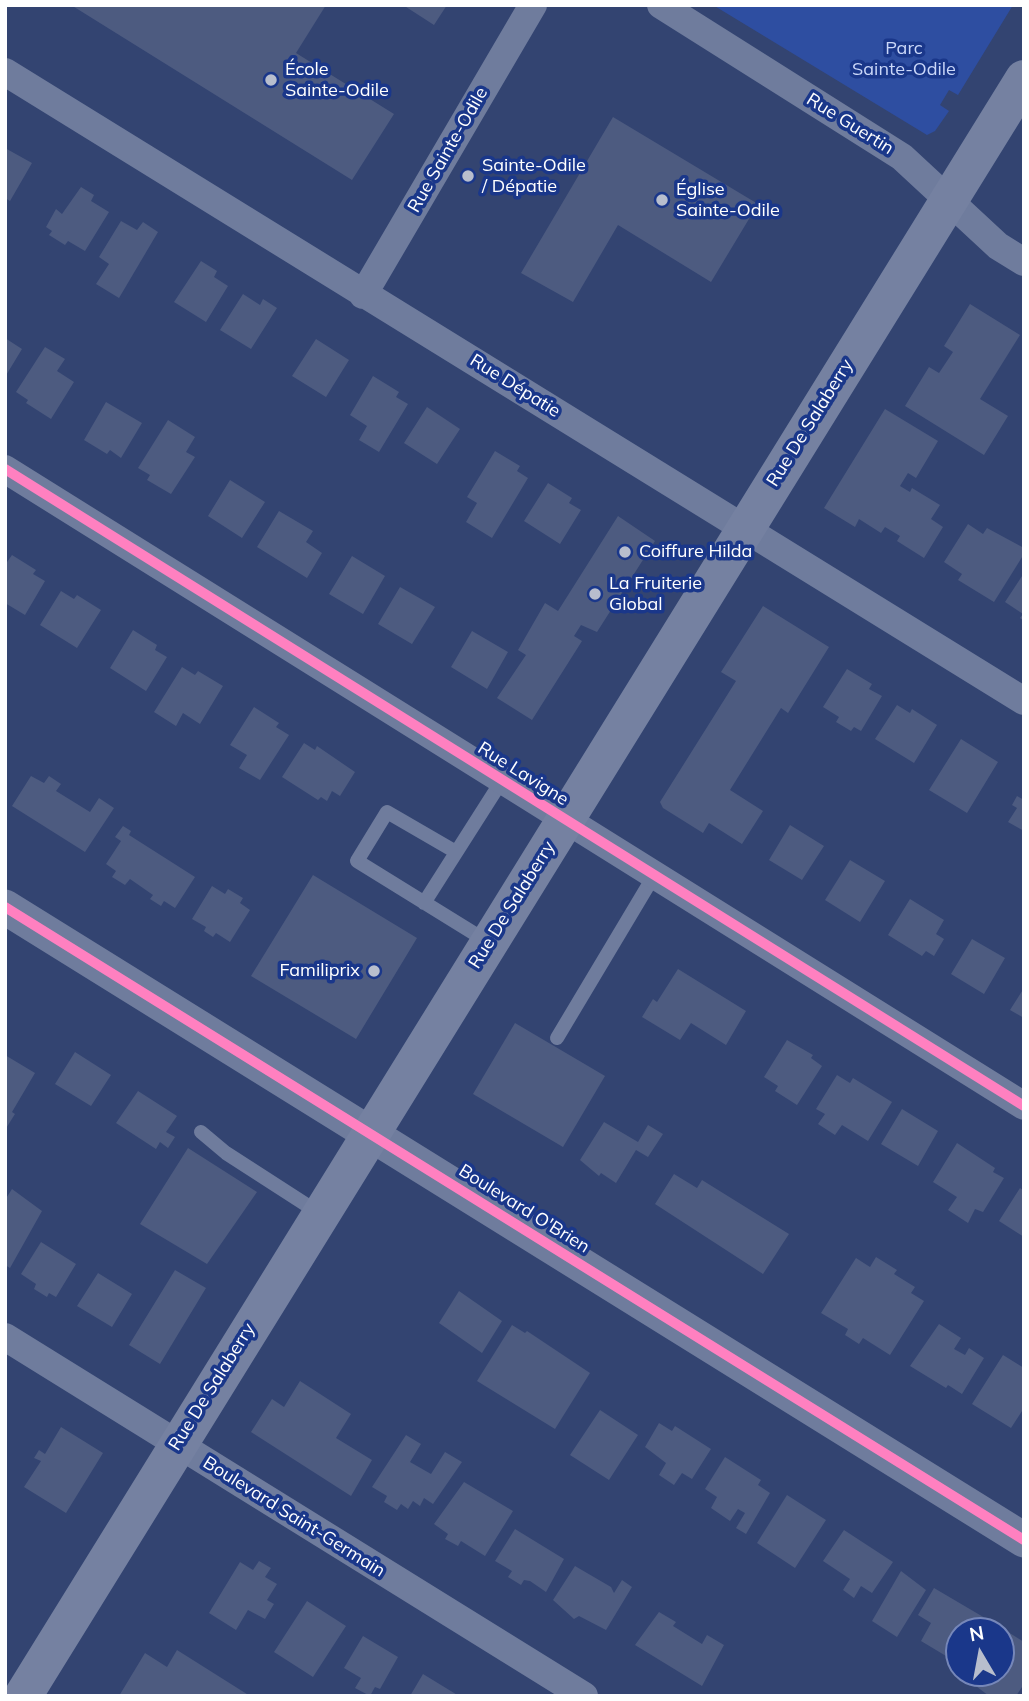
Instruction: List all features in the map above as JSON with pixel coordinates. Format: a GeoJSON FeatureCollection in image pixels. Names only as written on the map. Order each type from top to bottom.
{"type":"FeatureCollection","features":[{"type":"Feature","properties":{"kind":"main road","name":"Rue De Salaberry"},"geometry":{"type":"LineString","coordinates":[[23,1696],[176,1444],[1024,79]]}},
{"type":"Feature","properties":{"kind":"street","name":"Rue Sainte-Odile"},"geometry":{"type":"LineString","coordinates":[[363,295],[533,5]]}},
{"type":"Feature","properties":{"kind":"street","name":"Rue Guertin"},"geometry":{"type":"LineString","coordinates":[[661,5],[902,157],[998,246],[1024,262]]}},
{"type":"Feature","properties":{"kind":"street","name":"Rue Dépatie"},"geometry":{"type":"LineString","coordinates":[[5,72],[1024,701]]}},
{"type":"Feature","properties":{"kind":"street","name":"Rue Lavigne"},"geometry":{"type":"LineString","coordinates":[[5,469],[501,782],[655,874],[1024,1106]]}},
{"type":"Feature","properties":{"kind":"street","name":"Boulevard O'Brien"},"geometry":{"type":"LineString","coordinates":[[5,907],[1024,1540]]}},
{"type":"Feature","properties":{"kind":"street","name":"Boulevard Saint-Germain"},"geometry":{"type":"LineString","coordinates":[[5,1337],[584,1696]]}},
{"type":"Feature","properties":{"kind":"lane"},"geometry":{"type":"LineString","coordinates":[[424,903],[501,782]]}},
{"type":"Feature","properties":{"kind":"lane"},"geometry":{"type":"LineString","coordinates":[[456,852],[387,812],[356,862],[489,943]]}},
{"type":"Feature","properties":{"kind":"lane"},"geometry":{"type":"LineString","coordinates":[[557,1038],[655,874]]}},
{"type":"Feature","properties":{"kind":"lane"},"geometry":{"type":"LineString","coordinates":[[201,1132],[226,1153],[321,1214]]}},
{"type":"Feature","properties":{"kind":"green space","name":"Parc Sainte-Odile"},"geometry":{"type":"Polygon","coordinates":[[[713,5],[1013,5],[958,95],[949,90],[940,105],[949,111],[935,131],[927,135],[713,5]]]}},
{"type":"Feature","properties":{"kind":"building"},"geometry":{"type":"Polygon","coordinates":[[[71,5],[326,5],[296,53],[394,114],[352,180],[71,5]]]}},
{"type":"Feature","properties":{"kind":"building"},"geometry":{"type":"Polygon","coordinates":[[[403,5],[447,5],[434,25],[403,5]]]}},
{"type":"Feature","properties":{"kind":"building","name":"Église Sainte-Odile"},"geometry":{"type":"Polygon","coordinates":[[[613,117],[758,204],[711,282],[618,225],[573,302],[521,273],[613,117]]]}},
{"type":"Feature","properties":{"kind":"building"},"geometry":{"type":"Polygon","coordinates":[[[5,148],[32,163],[10,201],[5,198],[5,148]]]}},
{"type":"Feature","properties":{"kind":"building"},"geometry":{"type":"Polygon","coordinates":[[[81,187],[94,195],[91,201],[109,212],[85,251],[68,241],[65,245],[49,235],[52,231],[46,227],[56,209],[62,214],[81,187]]]}},
{"type":"Feature","properties":{"kind":"building"},"geometry":{"type":"Polygon","coordinates":[[[121,221],[137,230],[143,222],[158,232],[119,298],[96,284],[109,264],[99,257],[121,221]]]}},
{"type":"Feature","properties":{"kind":"building"},"geometry":{"type":"Polygon","coordinates":[[[201,261],[217,271],[214,277],[228,286],[206,322],[174,302],[201,261]]]}},
{"type":"Feature","properties":{"kind":"building"},"geometry":{"type":"Polygon","coordinates":[[[243,294],[260,305],[263,299],[277,308],[251,349],[220,330],[243,294]]]}},
{"type":"Feature","properties":{"kind":"building"},"geometry":{"type":"Polygon","coordinates":[[[970,304],[1020,335],[980,399],[1008,416],[984,455],[905,406],[929,367],[939,373],[953,352],[944,346],[970,304]]]}},
{"type":"Feature","properties":{"kind":"building"},"geometry":{"type":"Polygon","coordinates":[[[5,338],[22,349],[5,377],[5,338]]]}},
{"type":"Feature","properties":{"kind":"building"},"geometry":{"type":"Polygon","coordinates":[[[316,339],[349,360],[326,397],[292,376],[316,339]]]}},
{"type":"Feature","properties":{"kind":"building"},"geometry":{"type":"Polygon","coordinates":[[[45,347],[65,359],[57,371],[74,382],[51,419],[26,403],[28,400],[16,392],[45,347]]]}},
{"type":"Feature","properties":{"kind":"building"},"geometry":{"type":"Polygon","coordinates":[[[373,376],[399,392],[396,397],[408,404],[379,452],[359,440],[367,426],[350,415],[373,376]]]}},
{"type":"Feature","properties":{"kind":"building"},"geometry":{"type":"Polygon","coordinates":[[[106,402],[142,423],[121,458],[110,450],[107,454],[84,440],[106,402]]]}},
{"type":"Feature","properties":{"kind":"building"},"geometry":{"type":"Polygon","coordinates":[[[427,407],[460,429],[437,464],[404,443],[427,407]]]}},
{"type":"Feature","properties":{"kind":"building"},"geometry":{"type":"Polygon","coordinates":[[[885,409],[938,441],[916,478],[908,473],[900,486],[910,492],[912,488],[940,505],[931,519],[943,527],[924,558],[897,541],[900,536],[885,527],[881,533],[859,519],[855,527],[824,508],[885,409]]]}},
{"type":"Feature","properties":{"kind":"building"},"geometry":{"type":"Polygon","coordinates":[[[168,420],[195,437],[186,452],[195,457],[171,494],[147,480],[150,475],[138,468],[168,420]]]}},
{"type":"Feature","properties":{"kind":"building"},"geometry":{"type":"Polygon","coordinates":[[[495,451],[520,466],[517,471],[528,478],[492,538],[466,522],[477,503],[467,497],[495,451]]]}},
{"type":"Feature","properties":{"kind":"building"},"geometry":{"type":"Polygon","coordinates":[[[230,480],[265,502],[242,538],[208,516],[230,480]]]}},
{"type":"Feature","properties":{"kind":"building"},"geometry":{"type":"Polygon","coordinates":[[[548,483],[572,498],[569,503],[581,510],[560,544],[524,521],[548,483]]]}},
{"type":"Feature","properties":{"kind":"building"},"geometry":{"type":"Polygon","coordinates":[[[279,511],[313,531],[306,542],[322,553],[307,578],[257,547],[279,511]]]}},
{"type":"Feature","properties":{"kind":"building"},"geometry":{"type":"Polygon","coordinates":[[[618,516],[655,541],[597,632],[581,625],[574,636],[582,641],[532,720],[497,698],[526,655],[518,650],[545,603],[558,611],[618,516]]]}},
{"type":"Feature","properties":{"kind":"building"},"geometry":{"type":"Polygon","coordinates":[[[968,524],[983,534],[987,528],[1024,548],[1024,554],[994,602],[958,580],[962,574],[944,562],[968,524]]]}},
{"type":"Feature","properties":{"kind":"building"},"geometry":{"type":"Polygon","coordinates":[[[12,555],[36,570],[33,574],[45,581],[25,615],[5,603],[5,565],[12,555]]]}},
{"type":"Feature","properties":{"kind":"building"},"geometry":{"type":"Polygon","coordinates":[[[352,556],[385,576],[363,614],[329,594],[352,556]]]}},
{"type":"Feature","properties":{"kind":"building"},"geometry":{"type":"Polygon","coordinates":[[[1024,573],[1024,621],[1020,618],[1023,614],[1005,602],[1024,573]]]}},
{"type":"Feature","properties":{"kind":"building"},"geometry":{"type":"Polygon","coordinates":[[[400,587],[435,607],[412,644],[378,624],[400,587]]]}},
{"type":"Feature","properties":{"kind":"building"},"geometry":{"type":"Polygon","coordinates":[[[61,591],[74,599],[77,595],[101,610],[77,648],[40,625],[61,591]]]}},
{"type":"Feature","properties":{"kind":"building"},"geometry":{"type":"Polygon","coordinates":[[[763,606],[829,647],[788,713],[781,708],[730,790],[763,811],[742,844],[709,823],[703,833],[663,808],[660,802],[736,681],[721,672],[763,606]]]}},
{"type":"Feature","properties":{"kind":"building"},"geometry":{"type":"Polygon","coordinates":[[[133,630],[157,645],[155,650],[167,657],[146,691],[110,668],[133,630]]]}},
{"type":"Feature","properties":{"kind":"building"},"geometry":{"type":"Polygon","coordinates":[[[472,631],[508,652],[487,689],[451,667],[472,631]]]}},
{"type":"Feature","properties":{"kind":"building"},"geometry":{"type":"Polygon","coordinates":[[[182,667],[195,675],[198,671],[223,686],[200,724],[183,713],[176,726],[154,712],[182,667]]]}},
{"type":"Feature","properties":{"kind":"building"},"geometry":{"type":"Polygon","coordinates":[[[847,669],[872,684],[869,689],[882,696],[861,731],[854,727],[851,731],[836,722],[839,717],[823,707],[847,669]]]}},
{"type":"Feature","properties":{"kind":"building"},"geometry":{"type":"Polygon","coordinates":[[[897,705],[910,713],[912,709],[937,725],[914,763],[875,739],[897,705]]]}},
{"type":"Feature","properties":{"kind":"building"},"geometry":{"type":"Polygon","coordinates":[[[254,707],[279,723],[276,727],[289,735],[260,780],[239,768],[247,755],[230,745],[254,707]]]}},
{"type":"Feature","properties":{"kind":"building"},"geometry":{"type":"Polygon","coordinates":[[[961,739],[998,762],[967,813],[929,790],[961,739]]]}},
{"type":"Feature","properties":{"kind":"building"},"geometry":{"type":"Polygon","coordinates":[[[304,743],[315,750],[317,746],[355,772],[340,796],[332,791],[327,801],[321,797],[318,800],[282,777],[304,743]]]}},
{"type":"Feature","properties":{"kind":"building"},"geometry":{"type":"Polygon","coordinates":[[[31,776],[44,783],[49,776],[61,784],[56,791],[90,812],[99,798],[114,808],[85,852],[12,806],[31,776]]]}},
{"type":"Feature","properties":{"kind":"building"},"geometry":{"type":"Polygon","coordinates":[[[1017,796],[1024,800],[1024,831],[1008,822],[1017,808],[1012,805],[1017,796]]]}},
{"type":"Feature","properties":{"kind":"building"},"geometry":{"type":"Polygon","coordinates":[[[790,825],[824,846],[802,880],[769,860],[790,825]]]}},
{"type":"Feature","properties":{"kind":"building"},"geometry":{"type":"Polygon","coordinates":[[[123,826],[131,831],[129,835],[195,877],[175,908],[164,901],[161,906],[150,899],[153,895],[130,879],[125,885],[112,877],[116,871],[106,864],[121,841],[115,837],[123,826]]]}},
{"type":"Feature","properties":{"kind":"building"},"geometry":{"type":"Polygon","coordinates":[[[850,860],[885,881],[860,922],[825,900],[850,860]]]}},
{"type":"Feature","properties":{"kind":"building"},"geometry":{"type":"Polygon","coordinates":[[[313,875],[417,938],[356,1039],[251,976],[313,875]]]}},
{"type":"Feature","properties":{"kind":"building"},"geometry":{"type":"Polygon","coordinates":[[[212,886],[225,894],[228,889],[243,898],[240,903],[250,910],[230,942],[216,933],[213,937],[204,931],[206,927],[192,919],[212,886]]]}},
{"type":"Feature","properties":{"kind":"building"},"geometry":{"type":"Polygon","coordinates":[[[910,899],[944,920],[936,934],[944,939],[934,956],[926,951],[922,956],[888,935],[910,899]]]}},
{"type":"Feature","properties":{"kind":"building"},"geometry":{"type":"Polygon","coordinates":[[[972,939],[1005,958],[984,994],[951,974],[972,939]]]}},
{"type":"Feature","properties":{"kind":"building"},"geometry":{"type":"Polygon","coordinates":[[[678,969],[746,1011],[726,1045],[691,1023],[680,1040],[642,1017],[653,999],[657,1002],[678,969]]]}},
{"type":"Feature","properties":{"kind":"building"},"geometry":{"type":"Polygon","coordinates":[[[1024,988],[1024,1018],[1010,1010],[1024,988]]]}},
{"type":"Feature","properties":{"kind":"building"},"geometry":{"type":"Polygon","coordinates":[[[515,1023],[605,1076],[563,1147],[473,1094],[515,1023]]]}},
{"type":"Feature","properties":{"kind":"building"},"geometry":{"type":"Polygon","coordinates":[[[787,1040],[813,1055],[811,1058],[822,1066],[797,1105],[775,1091],[778,1086],[764,1077],[787,1040]]]}},
{"type":"Feature","properties":{"kind":"building"},"geometry":{"type":"Polygon","coordinates":[[[75,1052],[111,1075],[91,1106],[55,1084],[75,1052]]]}},
{"type":"Feature","properties":{"kind":"building"},"geometry":{"type":"Polygon","coordinates":[[[5,1055],[35,1073],[12,1112],[15,1114],[5,1130],[5,1055]]]}},
{"type":"Feature","properties":{"kind":"building"},"geometry":{"type":"Polygon","coordinates":[[[837,1075],[850,1083],[853,1078],[892,1102],[868,1141],[842,1125],[835,1135],[818,1124],[825,1114],[816,1109],[837,1075]]]}},
{"type":"Feature","properties":{"kind":"building"},"geometry":{"type":"Polygon","coordinates":[[[138,1091],[177,1116],[166,1132],[175,1137],[168,1148],[160,1142],[156,1149],[116,1123],[138,1091]]]}},
{"type":"Feature","properties":{"kind":"building"},"geometry":{"type":"Polygon","coordinates":[[[902,1109],[938,1131],[918,1166],[881,1144],[902,1109]]]}},
{"type":"Feature","properties":{"kind":"building"},"geometry":{"type":"Polygon","coordinates":[[[604,1122],[638,1142],[648,1125],[663,1134],[648,1157],[636,1150],[616,1183],[601,1173],[599,1176],[580,1160],[604,1122]]]}},
{"type":"Feature","properties":{"kind":"building"},"geometry":{"type":"Polygon","coordinates":[[[957,1143],[995,1168],[993,1172],[1004,1178],[983,1212],[975,1209],[968,1223],[948,1210],[957,1197],[933,1182],[957,1143]]]}},
{"type":"Feature","properties":{"kind":"building"},"geometry":{"type":"Polygon","coordinates":[[[188,1148],[257,1192],[207,1264],[140,1224],[188,1148]]]}},
{"type":"Feature","properties":{"kind":"building"},"geometry":{"type":"Polygon","coordinates":[[[674,1174],[697,1188],[702,1180],[789,1234],[763,1274],[655,1204],[674,1174]]]}},
{"type":"Feature","properties":{"kind":"building"},"geometry":{"type":"Polygon","coordinates":[[[1020,1188],[1024,1191],[1024,1237],[999,1221],[1020,1188]]]}},
{"type":"Feature","properties":{"kind":"building"},"geometry":{"type":"Polygon","coordinates":[[[12,1189],[42,1211],[10,1268],[5,1265],[5,1200],[12,1189]]]}},
{"type":"Feature","properties":{"kind":"building"},"geometry":{"type":"Polygon","coordinates":[[[41,1242],[76,1264],[56,1297],[49,1293],[47,1297],[34,1289],[36,1284],[21,1274],[41,1242]]]}},
{"type":"Feature","properties":{"kind":"building"},"geometry":{"type":"Polygon","coordinates":[[[876,1257],[897,1270],[894,1274],[915,1287],[911,1293],[924,1301],[890,1355],[863,1338],[859,1344],[845,1335],[848,1329],[821,1313],[856,1258],[870,1267],[876,1257]]]}},
{"type":"Feature","properties":{"kind":"building"},"geometry":{"type":"Polygon","coordinates":[[[175,1270],[206,1288],[160,1364],[129,1345],[175,1270]]]}},
{"type":"Feature","properties":{"kind":"building"},"geometry":{"type":"Polygon","coordinates":[[[98,1273],[132,1294],[112,1327],[77,1306],[98,1273]]]}},
{"type":"Feature","properties":{"kind":"building"},"geometry":{"type":"Polygon","coordinates":[[[459,1291],[502,1321],[482,1353],[439,1323],[459,1291]]]}},
{"type":"Feature","properties":{"kind":"building"},"geometry":{"type":"Polygon","coordinates":[[[939,1324],[961,1338],[954,1349],[965,1355],[969,1348],[984,1358],[962,1394],[948,1385],[946,1388],[910,1366],[939,1324]]]}},
{"type":"Feature","properties":{"kind":"building"},"geometry":{"type":"Polygon","coordinates":[[[512,1325],[525,1333],[527,1331],[590,1373],[555,1429],[477,1381],[512,1325]]]}},
{"type":"Feature","properties":{"kind":"building"},"geometry":{"type":"Polygon","coordinates":[[[1003,1355],[1024,1368],[1024,1408],[1011,1428],[972,1404],[1003,1355]]]}},
{"type":"Feature","properties":{"kind":"building"},"geometry":{"type":"Polygon","coordinates":[[[300,1381],[351,1414],[336,1438],[372,1460],[351,1496],[251,1432],[272,1399],[284,1407],[300,1381]]]}},
{"type":"Feature","properties":{"kind":"building"},"geometry":{"type":"Polygon","coordinates":[[[600,1410],[638,1435],[609,1480],[570,1455],[600,1410]]]}},
{"type":"Feature","properties":{"kind":"building"},"geometry":{"type":"Polygon","coordinates":[[[659,1423],[672,1431],[675,1426],[711,1449],[692,1479],[682,1473],[674,1485],[659,1475],[666,1463],[645,1447],[659,1423]]]}},
{"type":"Feature","properties":{"kind":"building"},"geometry":{"type":"Polygon","coordinates":[[[61,1427],[103,1453],[66,1513],[24,1487],[41,1461],[34,1458],[39,1450],[45,1454],[61,1427]]]}},
{"type":"Feature","properties":{"kind":"building"},"geometry":{"type":"Polygon","coordinates":[[[406,1435],[421,1444],[410,1462],[431,1474],[445,1452],[462,1462],[433,1504],[424,1498],[420,1506],[413,1501],[408,1509],[401,1504],[397,1510],[384,1502],[387,1496],[372,1487],[406,1435]]]}},
{"type":"Feature","properties":{"kind":"building"},"geometry":{"type":"Polygon","coordinates":[[[725,1457],[761,1480],[758,1485],[770,1493],[746,1534],[736,1528],[745,1513],[738,1509],[730,1521],[711,1508],[717,1497],[705,1489],[725,1457]]]}},
{"type":"Feature","properties":{"kind":"building"},"geometry":{"type":"Polygon","coordinates":[[[464,1482],[513,1511],[485,1556],[461,1541],[458,1546],[445,1539],[448,1534],[434,1524],[464,1482]]]}},
{"type":"Feature","properties":{"kind":"building"},"geometry":{"type":"Polygon","coordinates":[[[787,1495],[826,1520],[795,1568],[757,1543],[787,1495]]]}},
{"type":"Feature","properties":{"kind":"building"},"geometry":{"type":"Polygon","coordinates":[[[515,1529],[564,1559],[546,1592],[530,1581],[524,1580],[521,1585],[508,1577],[512,1571],[495,1561],[515,1529]]]}},
{"type":"Feature","properties":{"kind":"building"},"geometry":{"type":"Polygon","coordinates":[[[844,1530],[893,1562],[872,1593],[861,1586],[854,1598],[843,1590],[850,1579],[823,1561],[844,1530]]]}},
{"type":"Feature","properties":{"kind":"building"},"geometry":{"type":"Polygon","coordinates":[[[259,1561],[271,1568],[265,1577],[277,1584],[267,1600],[274,1604],[265,1619],[248,1610],[236,1630],[209,1613],[240,1562],[253,1570],[259,1561]]]}},
{"type":"Feature","properties":{"kind":"building"},"geometry":{"type":"Polygon","coordinates":[[[575,1566],[611,1587],[614,1593],[622,1580],[632,1587],[606,1630],[579,1616],[574,1619],[553,1600],[575,1566]]]}},
{"type":"Feature","properties":{"kind":"building"},"geometry":{"type":"Polygon","coordinates":[[[901,1571],[926,1590],[897,1637],[872,1621],[901,1571]]]}},
{"type":"Feature","properties":{"kind":"building"},"geometry":{"type":"Polygon","coordinates":[[[934,1588],[983,1617],[945,1617],[945,1655],[921,1641],[931,1623],[918,1615],[934,1588]]]}},
{"type":"Feature","properties":{"kind":"building"},"geometry":{"type":"Polygon","coordinates":[[[307,1601],[346,1626],[313,1677],[274,1652],[307,1601]]]}},
{"type":"Feature","properties":{"kind":"building"},"geometry":{"type":"Polygon","coordinates":[[[659,1612],[676,1622],[673,1626],[702,1644],[707,1635],[724,1645],[702,1686],[635,1645],[659,1612]]]}},
{"type":"Feature","properties":{"kind":"building"},"geometry":{"type":"Polygon","coordinates":[[[363,1636],[398,1657],[380,1689],[375,1687],[370,1696],[355,1688],[361,1678],[344,1668],[363,1636]]]}},
{"type":"Feature","properties":{"kind":"building"},"geometry":{"type":"Polygon","coordinates":[[[1015,1636],[1024,1642],[1024,1684],[1016,1696],[989,1696],[977,1687],[1015,1687],[1015,1636]]]}},
{"type":"Feature","properties":{"kind":"building"},"geometry":{"type":"Polygon","coordinates":[[[177,1650],[250,1696],[119,1696],[145,1653],[167,1667],[177,1650]]]}},
{"type":"Feature","properties":{"kind":"building"},"geometry":{"type":"Polygon","coordinates":[[[423,1674],[459,1696],[410,1696],[423,1674]]]}},
{"type":"Feature","properties":{"kind":"cycle path"},"geometry":{"type":"LineString","coordinates":[[5,469],[1024,1106]]}},
{"type":"Feature","properties":{"kind":"cycle path"},"geometry":{"type":"LineString","coordinates":[[5,907],[1024,1540]]}},
{"type":"Feature","properties":{"kind":"place","name":"École Sainte-Odile"},"geometry":{"type":"Point","coordinates":[271,80]}},
{"type":"Feature","properties":{"kind":"place","name":"Sainte-Odile / Dépatie"},"geometry":{"type":"Point","coordinates":[468,176]}},
{"type":"Feature","properties":{"kind":"place","name":"Église Sainte-Odile"},"geometry":{"type":"Point","coordinates":[662,200]}},
{"type":"Feature","properties":{"kind":"place","name":"Coiffure Hilda"},"geometry":{"type":"Point","coordinates":[625,552]}},
{"type":"Feature","properties":{"kind":"place","name":"La Fruiterie Global"},"geometry":{"type":"Point","coordinates":[595,594]}},
{"type":"Feature","properties":{"kind":"place","name":"Familiprix"},"geometry":{"type":"Point","coordinates":[374,971]}}]}
